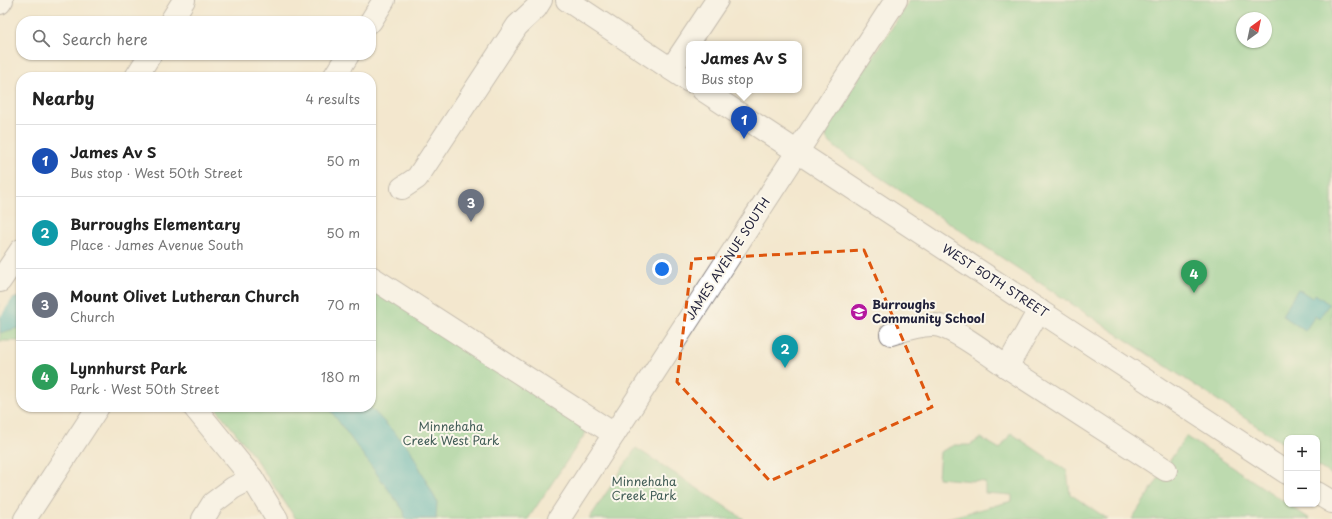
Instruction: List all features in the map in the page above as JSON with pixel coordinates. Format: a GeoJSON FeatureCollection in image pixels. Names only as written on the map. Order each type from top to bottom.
{"type":"FeatureCollection","features":[{"type":"Feature","properties":{"kind":"street"},"geometry":{"type":"LineString","coordinates":[[174,16],[184,0]]}},
{"type":"Feature","properties":{"kind":"street"},"geometry":{"type":"LineString","coordinates":[[374,16],[384,0]]}},
{"type":"Feature","properties":{"kind":"street"},"geometry":{"type":"LineString","coordinates":[[402,188],[417,178],[517,26],[536,8],[541,0]]}},
{"type":"Feature","properties":{"kind":"street"},"geometry":{"type":"LineString","coordinates":[[567,0],[686,79]]}},
{"type":"Feature","properties":{"kind":"street"},"geometry":{"type":"LineString","coordinates":[[690,41],[717,0]]}},
{"type":"Feature","properties":{"kind":"street","name":"JAMES AVENUE SOUTH"},"geometry":{"type":"LineString","coordinates":[[559,519],[896,0]]}},
{"type":"Feature","properties":{"kind":"street"},"geometry":{"type":"LineString","coordinates":[[671,69],[686,46]]}},
{"type":"Feature","properties":{"kind":"street"},"geometry":{"type":"LineString","coordinates":[[139,72],[147,60]]}},
{"type":"Feature","properties":{"kind":"street"},"geometry":{"type":"LineString","coordinates":[[337,72],[345,60]]}},
{"type":"Feature","properties":{"kind":"street","name":"WEST 50TH STREET"},"geometry":{"type":"LineString","coordinates":[[708,93],[1284,471]]}},
{"type":"Feature","properties":{"kind":"street"},"geometry":{"type":"LineString","coordinates":[[0,281],[16,257]]}},
{"type":"Feature","properties":{"kind":"street"},"geometry":{"type":"LineString","coordinates":[[376,280],[614,434]]}},
{"type":"Feature","properties":{"kind":"street"},"geometry":{"type":"LineString","coordinates":[[1007,367],[1039,310]]}},
{"type":"Feature","properties":{"kind":"street"},"geometry":{"type":"LineString","coordinates":[[891,334],[923,325],[935,325],[953,331],[1166,470]]}},
{"type":"Feature","properties":{"kind":"street"},"geometry":{"type":"LineString","coordinates":[[25,519],[95,412]]}},
{"type":"Feature","properties":{"kind":"street"},"geometry":{"type":"LineString","coordinates":[[198,412],[252,478],[277,519]]}},
{"type":"Feature","properties":{"kind":"street"},"geometry":{"type":"LineString","coordinates":[[203,519],[213,503],[233,488],[252,478]]}},
{"type":"Feature","properties":{"kind":"street"},"geometry":{"type":"LineString","coordinates":[[1320,494],[1332,502]]}},
{"type":"Feature","properties":{"kind":"highlighted area"},"geometry":{"type":"Polygon","coordinates":[[[864,250],[932,407],[770,481],[677,382],[692,259],[864,250]]]}},
{"type":"Feature","properties":{"kind":"green space"},"geometry":{"type":"Polygon","coordinates":[[[910,0],[1332,0],[1332,475],[1320,468],[1320,435],[1284,435],[1284,444],[837,149],[826,139],[827,127],[910,0]]]}},
{"type":"Feature","properties":{"kind":"green space","name":"Minnehaha Creek West Park"},"geometry":{"type":"Polygon","coordinates":[[[376,284],[591,425],[528,519],[296,519],[250,451],[219,412],[376,412],[376,284]]]}},
{"type":"Feature","properties":{"kind":"green space"},"geometry":{"type":"Polygon","coordinates":[[[16,305],[16,341],[0,341],[0,329],[16,305]]]}},
{"type":"Feature","properties":{"kind":"green space"},"geometry":{"type":"Polygon","coordinates":[[[1011,433],[1067,471],[1070,494],[1108,519],[944,519],[1012,501],[1012,495],[985,493],[985,482],[938,478],[940,452],[954,445],[970,445],[981,438],[1000,449],[1011,433]]]}},
{"type":"Feature","properties":{"kind":"green space"},"geometry":{"type":"Polygon","coordinates":[[[1186,436],[1284,502],[1284,507],[1292,507],[1310,519],[1132,519],[1186,436]]]}},
{"type":"Feature","properties":{"kind":"green space","name":"Minnehaha Creek Park"},"geometry":{"type":"Polygon","coordinates":[[[636,448],[744,519],[589,519],[636,448]]]}},
{"type":"Feature","properties":{"kind":"water"},"geometry":{"type":"Polygon","coordinates":[[[1298,289],[1312,298],[1315,294],[1329,304],[1319,319],[1315,316],[1305,331],[1282,315],[1298,289]]]}},
{"type":"Feature","properties":{"kind":"water"},"geometry":{"type":"Polygon","coordinates":[[[16,298],[16,328],[0,333],[0,303],[16,298]]]}},
{"type":"Feature","properties":{"kind":"water"},"geometry":{"type":"Polygon","coordinates":[[[332,412],[375,412],[410,449],[437,502],[436,519],[405,519],[404,511],[332,412]]]}},
{"type":"Feature","properties":{"kind":"pier"},"geometry":{"type":"Polygon","coordinates":[[[14,296],[0,317],[0,300],[14,296]]]}},
{"type":"Feature","properties":{"kind":"place","name":"James Av S"},"geometry":{"type":"Point","coordinates":[744,139]}},
{"type":"Feature","properties":{"kind":"place","name":"Mount Olivet Lutheran Church"},"geometry":{"type":"Point","coordinates":[471,222]}},
{"type":"Feature","properties":{"kind":"place","name":"Lynnhurst Park"},"geometry":{"type":"Point","coordinates":[1194,293]}},
{"type":"Feature","properties":{"kind":"place","name":"Burroughs Community School"},"geometry":{"type":"Point","coordinates":[859,312]}},
{"type":"Feature","properties":{"kind":"place","name":"Burroughs Elementary"},"geometry":{"type":"Point","coordinates":[785,368]}}]}
